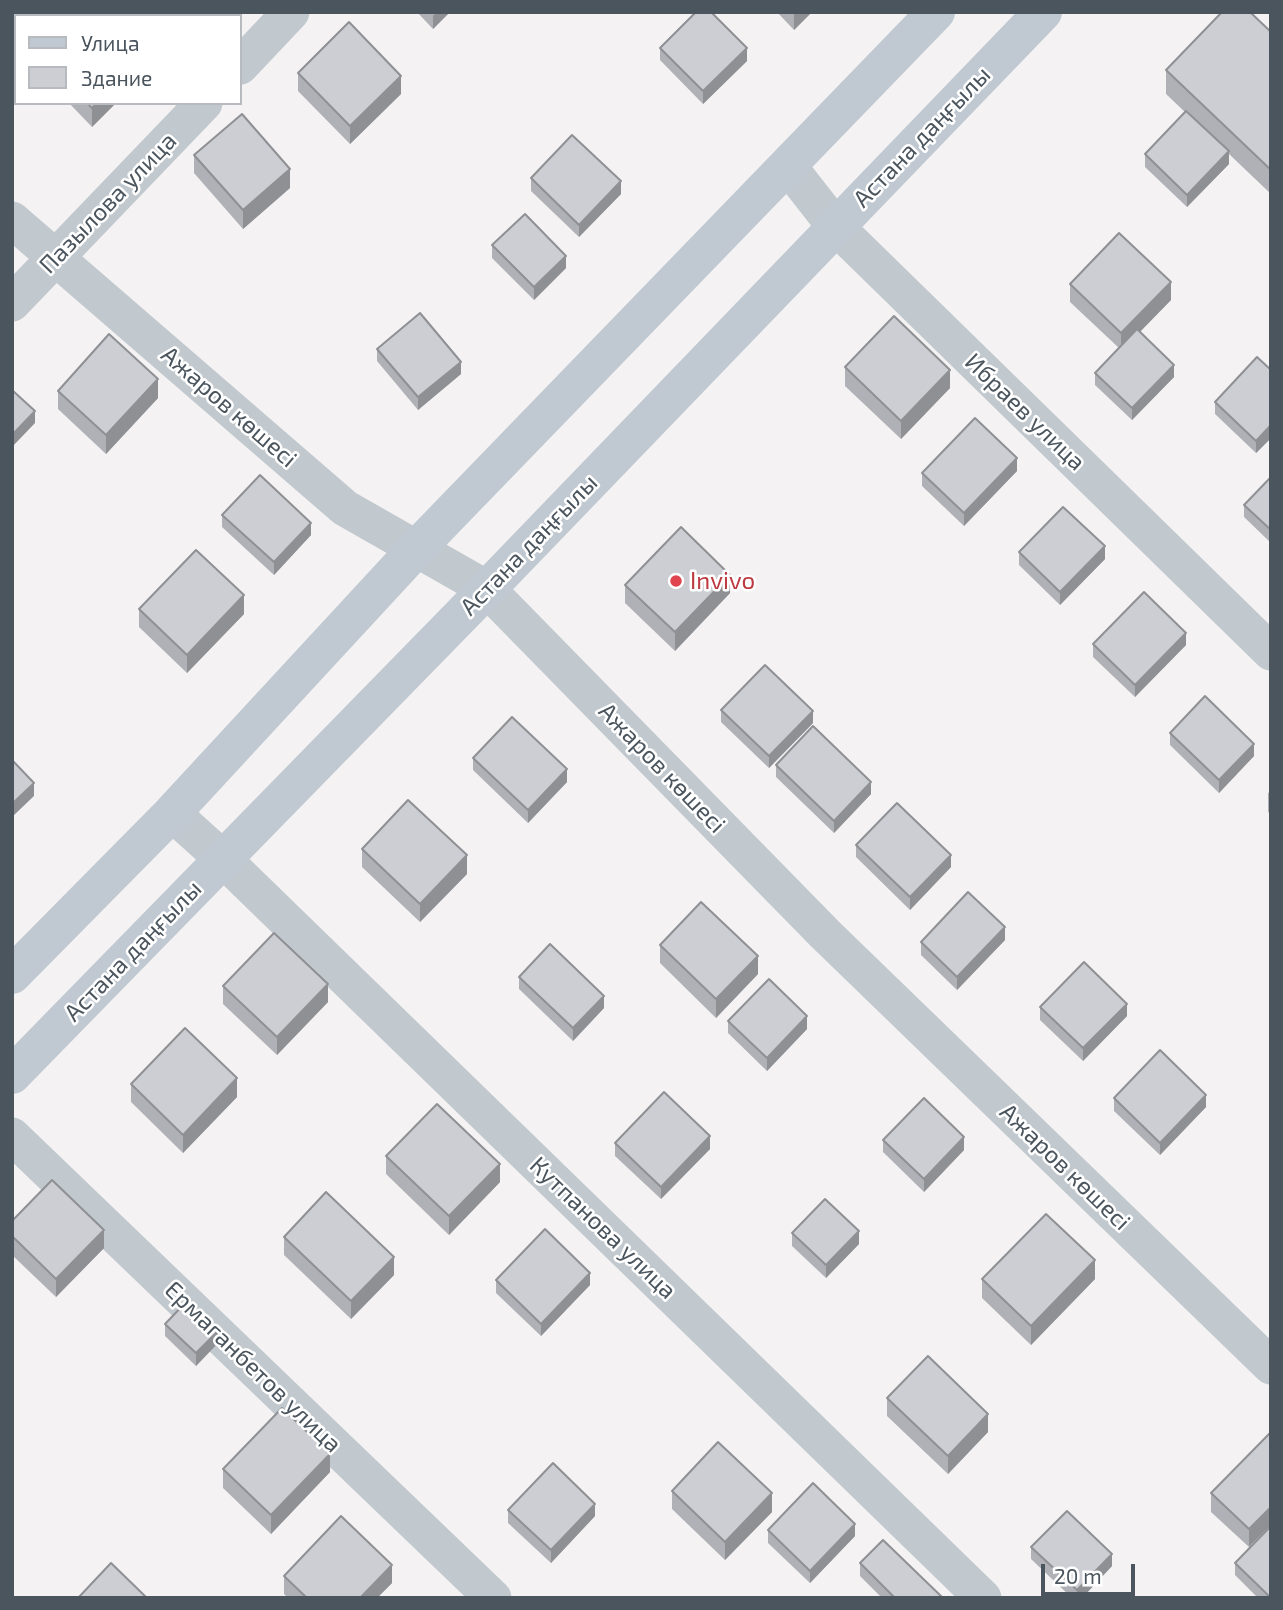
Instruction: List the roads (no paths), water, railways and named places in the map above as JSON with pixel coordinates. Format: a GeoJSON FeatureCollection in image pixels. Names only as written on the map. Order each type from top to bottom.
{"type":"FeatureCollection","features":[{"type":"Feature","properties":{"kind":"street"},"geometry":{"type":"LineString","coordinates":[[242,64],[291,12]]}},
{"type":"Feature","properties":{"kind":"street"},"geometry":{"type":"LineString","coordinates":[[12,975],[172,813],[418,548],[936,12]]}},
{"type":"Feature","properties":{"kind":"street","name":"Астана даңғылы"},"geometry":{"type":"LineString","coordinates":[[12,1075],[487,589],[1043,12]]}},
{"type":"Feature","properties":{"kind":"street","name":"Пазылова улица"},"geometry":{"type":"LineString","coordinates":[[12,303],[202,105]]}},
{"type":"Feature","properties":{"kind":"street","name":"Ибраев улица"},"geometry":{"type":"LineString","coordinates":[[788,166],[835,226],[1271,652]]}},
{"type":"Feature","properties":{"kind":"street","name":"Ажаров көшесі"},"geometry":{"type":"LineString","coordinates":[[12,220],[345,508],[487,589],[825,934],[1271,1366]]}},
{"type":"Feature","properties":{"kind":"street","name":"Кутпанова улица"},"geometry":{"type":"LineString","coordinates":[[172,813],[223,859],[983,1598]]}},
{"type":"Feature","properties":{"kind":"street","name":"Ермаганбетов улица"},"geometry":{"type":"LineString","coordinates":[[12,1136],[493,1598]]}},
{"type":"Feature","properties":{"kind":"place","name":"Invivo"},"geometry":{"type":"Point","coordinates":[676,581]}}]}
